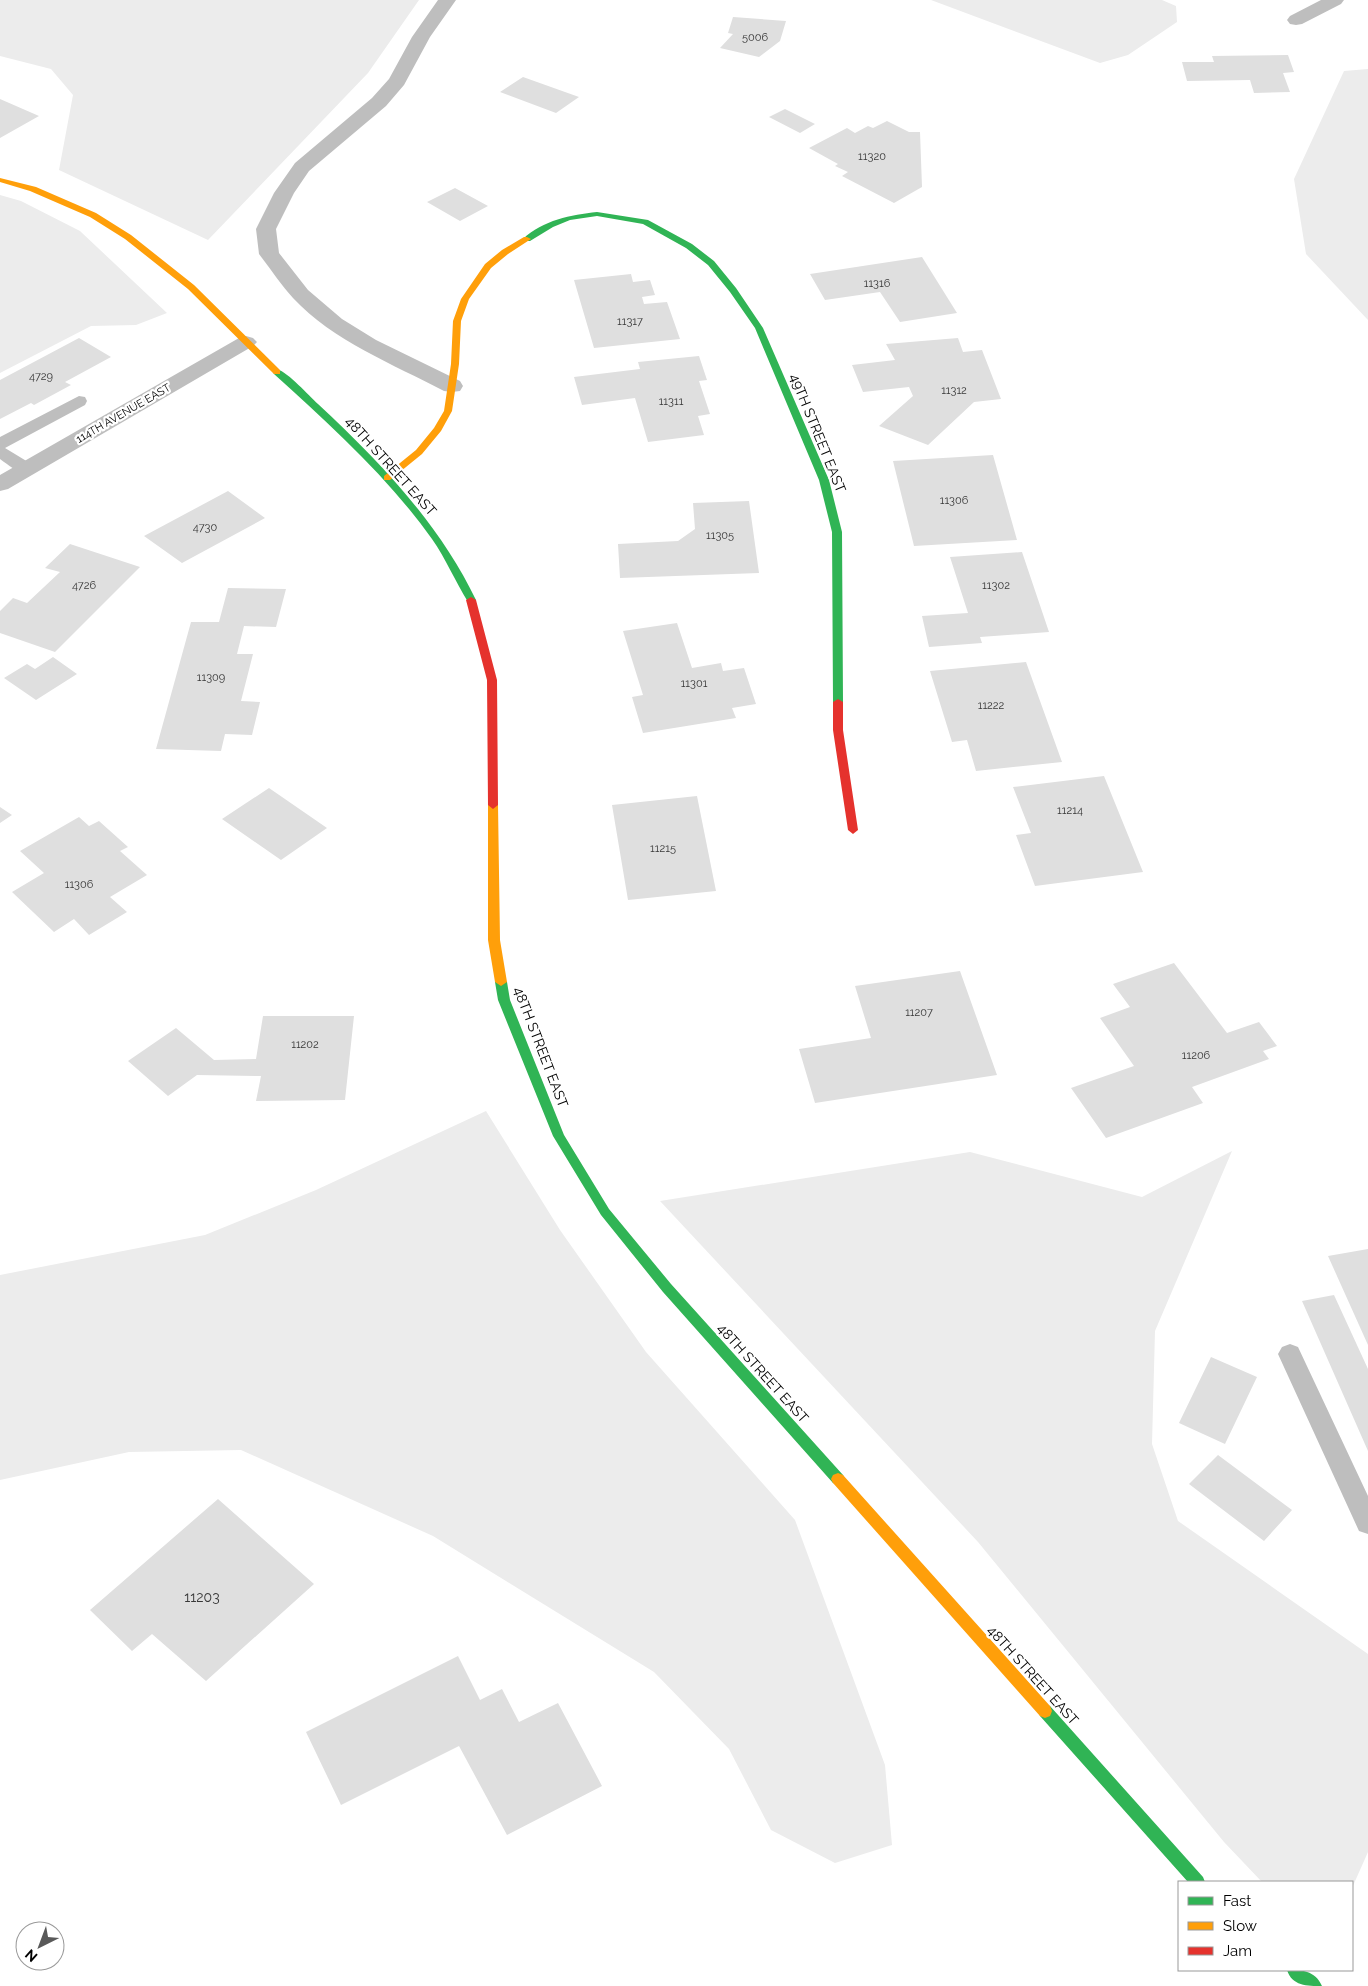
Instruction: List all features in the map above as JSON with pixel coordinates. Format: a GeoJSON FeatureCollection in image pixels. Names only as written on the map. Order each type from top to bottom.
{"type":"FeatureCollection","features":[{"type":"Feature","properties":{"kind":"street"},"geometry":{"type":"LineString","coordinates":[[447,0],[421,37],[397,81],[379,102],[302,167],[284,193],[266,229],[269,254],[301,294],[336,323],[369,344],[452,386]]}},
{"type":"Feature","properties":{"kind":"street"},"geometry":{"type":"LineString","coordinates":[[1296,20],[1335,0]]}},
{"type":"Feature","properties":{"kind":"street","name":"48TH STREET EAST"},"geometry":{"type":"LineString","coordinates":[[0,180],[33,189],[93,215],[128,237],[191,287],[387,478],[426,525],[448,557],[470,597],[478,621],[492,680],[494,940],[504,1000],[559,1136],[606,1212],[666,1288],[1197,1881]]}},
{"type":"Feature","properties":{"kind":"street","name":"49TH STREET EAST"},"geometry":{"type":"LineString","coordinates":[[387,478],[418,452],[438,428],[448,411],[457,321],[464,299],[488,266],[527,237],[568,218],[597,214],[618,216],[645,222],[662,230],[704,257],[733,290],[759,328],[824,480],[837,532],[838,730],[853,830]]}},
{"type":"Feature","properties":{"kind":"street","name":"114TH AVENUE EAST"},"geometry":{"type":"LineString","coordinates":[[0,484],[246,342]]}},
{"type":"Feature","properties":{"kind":"street"},"geometry":{"type":"LineString","coordinates":[[1295,1971],[1314,1986]]}},
{"type":"Feature","properties":{"kind":"lane"},"geometry":{"type":"LineString","coordinates":[[0,444],[78,401]]}},
{"type":"Feature","properties":{"kind":"lane"},"geometry":{"type":"LineString","coordinates":[[0,452],[27,469]]}},
{"type":"Feature","properties":{"kind":"lane"},"geometry":{"type":"LineString","coordinates":[[1290,1354],[1368,1523]]}},
{"type":"Feature","properties":{"kind":"shaded area"},"geometry":{"type":"Polygon","coordinates":[[[0,0],[419,0],[368,73],[208,240],[59,170],[73,95],[51,69],[0,56],[0,0]]]}},
{"type":"Feature","properties":{"kind":"shaded area"},"geometry":{"type":"Polygon","coordinates":[[[931,0],[1162,0],[1176,6],[1177,22],[1128,55],[1100,63],[931,0]]]}},
{"type":"Feature","properties":{"kind":"shaded area"},"geometry":{"type":"Polygon","coordinates":[[[1368,69],[1368,320],[1306,254],[1294,179],[1344,71],[1368,69]]]}},
{"type":"Feature","properties":{"kind":"shaded area"},"geometry":{"type":"Polygon","coordinates":[[[0,195],[21,201],[80,231],[167,313],[136,325],[91,326],[0,373],[0,195]]]}},
{"type":"Feature","properties":{"kind":"shaded area"},"geometry":{"type":"Polygon","coordinates":[[[486,1111],[560,1230],[646,1352],[795,1520],[885,1765],[892,1845],[835,1863],[771,1830],[729,1749],[654,1672],[433,1536],[241,1450],[129,1452],[0,1480],[0,1275],[205,1235],[316,1190],[486,1111]]]}},
{"type":"Feature","properties":{"kind":"shaded area"},"geometry":{"type":"Polygon","coordinates":[[[1232,1151],[1155,1331],[1152,1444],[1178,1521],[1368,1654],[1368,1852],[1353,1886],[1353,1881],[1261,1881],[1224,1842],[978,1542],[660,1201],[970,1152],[1142,1197],[1232,1151]]]}},
{"type":"Feature","properties":{"kind":"building"},"geometry":{"type":"Polygon","coordinates":[[[733,17],[786,21],[780,41],[759,57],[720,48],[733,34],[728,33],[733,17]]]}},
{"type":"Feature","properties":{"kind":"building"},"geometry":{"type":"Polygon","coordinates":[[[1288,55],[1294,72],[1283,73],[1290,92],[1254,93],[1250,80],[1187,81],[1182,62],[1214,62],[1212,56],[1288,55]]]}},
{"type":"Feature","properties":{"kind":"building"},"geometry":{"type":"Polygon","coordinates":[[[523,77],[579,97],[556,113],[500,92],[523,77]]]}},
{"type":"Feature","properties":{"kind":"building"},"geometry":{"type":"Polygon","coordinates":[[[0,99],[39,116],[0,138],[0,99]]]}},
{"type":"Feature","properties":{"kind":"building"},"geometry":{"type":"Polygon","coordinates":[[[785,109],[815,124],[800,133],[769,117],[785,109]]]}},
{"type":"Feature","properties":{"kind":"building"},"geometry":{"type":"Polygon","coordinates":[[[887,121],[909,132],[920,132],[922,187],[894,203],[842,176],[848,172],[835,166],[838,164],[809,148],[847,128],[855,133],[868,126],[873,128],[887,121]]]}},
{"type":"Feature","properties":{"kind":"building"},"geometry":{"type":"Polygon","coordinates":[[[455,188],[488,206],[460,221],[427,202],[455,188]]]}},
{"type":"Feature","properties":{"kind":"building"},"geometry":{"type":"Polygon","coordinates":[[[922,257],[957,313],[900,322],[880,292],[825,300],[810,274],[922,257]]]}},
{"type":"Feature","properties":{"kind":"building"},"geometry":{"type":"Polygon","coordinates":[[[631,274],[633,282],[650,280],[655,295],[642,297],[644,304],[667,302],[680,339],[594,348],[574,280],[631,274]]]}},
{"type":"Feature","properties":{"kind":"building"},"geometry":{"type":"Polygon","coordinates":[[[79,338],[111,357],[65,382],[71,385],[34,405],[31,403],[0,419],[0,380],[79,338]]]}},
{"type":"Feature","properties":{"kind":"building"},"geometry":{"type":"Polygon","coordinates":[[[958,338],[963,352],[982,350],[1001,399],[974,402],[928,445],[879,426],[913,396],[909,387],[863,392],[852,365],[895,360],[886,344],[958,338]]]}},
{"type":"Feature","properties":{"kind":"building"},"geometry":{"type":"Polygon","coordinates":[[[699,356],[707,380],[699,381],[710,414],[698,416],[704,435],[648,442],[635,398],[582,405],[574,377],[640,369],[638,362],[699,356]]]}},
{"type":"Feature","properties":{"kind":"building"},"geometry":{"type":"Polygon","coordinates":[[[993,455],[1017,540],[914,546],[893,461],[993,455]]]}},
{"type":"Feature","properties":{"kind":"building"},"geometry":{"type":"Polygon","coordinates":[[[228,491],[265,518],[182,563],[144,536],[228,491]]]}},
{"type":"Feature","properties":{"kind":"building"},"geometry":{"type":"Polygon","coordinates":[[[749,501],[759,573],[620,578],[618,544],[678,541],[695,529],[693,503],[749,501]]]}},
{"type":"Feature","properties":{"kind":"building"},"geometry":{"type":"Polygon","coordinates":[[[70,544],[140,567],[55,652],[0,633],[0,611],[13,598],[27,603],[60,572],[45,568],[70,544]]]}},
{"type":"Feature","properties":{"kind":"building"},"geometry":{"type":"Polygon","coordinates":[[[1022,552],[1049,632],[980,637],[982,643],[929,647],[922,616],[968,613],[950,557],[1022,552]]]}},
{"type":"Feature","properties":{"kind":"building"},"geometry":{"type":"Polygon","coordinates":[[[228,588],[286,589],[276,627],[244,626],[237,654],[253,654],[241,701],[260,702],[252,735],[225,734],[221,751],[156,749],[191,622],[219,622],[228,588]]]}},
{"type":"Feature","properties":{"kind":"building"},"geometry":{"type":"Polygon","coordinates":[[[677,623],[692,668],[721,663],[723,671],[744,668],[756,704],[732,708],[736,718],[643,733],[632,697],[643,695],[623,631],[677,623]]]}},
{"type":"Feature","properties":{"kind":"building"},"geometry":{"type":"Polygon","coordinates":[[[53,657],[77,674],[36,700],[4,678],[27,664],[35,669],[53,657]]]}},
{"type":"Feature","properties":{"kind":"building"},"geometry":{"type":"Polygon","coordinates":[[[1026,662],[1062,762],[976,771],[967,740],[952,742],[930,671],[1026,662]]]}},
{"type":"Feature","properties":{"kind":"building"},"geometry":{"type":"Polygon","coordinates":[[[1104,776],[1143,872],[1035,886],[1016,835],[1031,833],[1013,787],[1104,776]]]}},
{"type":"Feature","properties":{"kind":"building"},"geometry":{"type":"Polygon","coordinates":[[[269,788],[327,828],[281,860],[222,819],[269,788]]]}},
{"type":"Feature","properties":{"kind":"building"},"geometry":{"type":"Polygon","coordinates":[[[697,796],[716,891],[628,900],[612,805],[697,796]]]}},
{"type":"Feature","properties":{"kind":"building"},"geometry":{"type":"Polygon","coordinates":[[[0,807],[12,815],[0,823],[0,807]]]}},
{"type":"Feature","properties":{"kind":"building"},"geometry":{"type":"Polygon","coordinates":[[[79,817],[89,826],[99,821],[128,847],[120,851],[147,875],[110,897],[127,912],[89,935],[74,919],[54,932],[12,892],[44,873],[20,851],[79,817]]]}},
{"type":"Feature","properties":{"kind":"building"},"geometry":{"type":"Polygon","coordinates":[[[1174,963],[1227,1033],[1259,1022],[1277,1046],[1263,1051],[1269,1059],[1192,1087],[1203,1103],[1106,1138],[1071,1088],[1134,1066],[1100,1018],[1130,1007],[1113,984],[1174,963]]]}},
{"type":"Feature","properties":{"kind":"building"},"geometry":{"type":"Polygon","coordinates":[[[960,971],[997,1075],[815,1103],[799,1049],[871,1038],[855,986],[960,971]]]}},
{"type":"Feature","properties":{"kind":"building"},"geometry":{"type":"Polygon","coordinates":[[[263,1016],[354,1016],[345,1100],[256,1101],[261,1076],[197,1075],[168,1096],[128,1061],[176,1028],[214,1060],[256,1059],[263,1016]]]}},
{"type":"Feature","properties":{"kind":"building"},"geometry":{"type":"Polygon","coordinates":[[[1368,1249],[1368,1345],[1328,1256],[1368,1249]]]}},
{"type":"Feature","properties":{"kind":"building"},"geometry":{"type":"Polygon","coordinates":[[[1334,1295],[1368,1369],[1368,1451],[1302,1301],[1334,1295]]]}},
{"type":"Feature","properties":{"kind":"building"},"geometry":{"type":"Polygon","coordinates":[[[1211,1357],[1257,1377],[1225,1444],[1179,1423],[1211,1357]]]}},
{"type":"Feature","properties":{"kind":"building"},"geometry":{"type":"Polygon","coordinates":[[[1218,1455],[1292,1510],[1264,1541],[1189,1484],[1218,1455]]]}},
{"type":"Feature","properties":{"kind":"building"},"geometry":{"type":"Polygon","coordinates":[[[218,1499],[314,1584],[206,1681],[152,1634],[132,1651],[90,1610],[218,1499]]]}},
{"type":"Feature","properties":{"kind":"building"},"geometry":{"type":"Polygon","coordinates":[[[458,1656],[480,1700],[502,1689],[519,1722],[558,1703],[602,1786],[507,1835],[459,1746],[341,1805],[306,1732],[458,1656]]]}},
{"type":"Feature","properties":{"kind":"traffic: fast"},"geometry":{"type":"LineString","coordinates":[[527,239],[550,225],[568,218],[597,214],[645,222],[689,246],[711,263],[733,290],[759,328],[824,480],[837,532],[838,702]]}},
{"type":"Feature","properties":{"kind":"traffic: fast"},"geometry":{"type":"LineString","coordinates":[[277,372],[359,448],[413,507],[456,569],[471,600]]}},
{"type":"Feature","properties":{"kind":"traffic: fast"},"geometry":{"type":"LineString","coordinates":[[501,982],[504,1000],[559,1136],[605,1212],[667,1288],[838,1479]]}},
{"type":"Feature","properties":{"kind":"traffic: fast"},"geometry":{"type":"LineString","coordinates":[[1045,1711],[1197,1881]]}},
{"type":"Feature","properties":{"kind":"traffic: fast"},"geometry":{"type":"LineString","coordinates":[[1295,1971],[1314,1986]]}},
{"type":"Feature","properties":{"kind":"traffic: slow"},"geometry":{"type":"LineString","coordinates":[[0,180],[33,189],[93,215],[128,237],[191,287],[277,372]]}},
{"type":"Feature","properties":{"kind":"traffic: slow"},"geometry":{"type":"LineString","coordinates":[[387,478],[419,452],[438,429],[448,411],[455,364],[457,321],[465,299],[488,266],[505,252],[527,239]]}},
{"type":"Feature","properties":{"kind":"traffic: slow"},"geometry":{"type":"LineString","coordinates":[[493,805],[494,940],[501,982]]}},
{"type":"Feature","properties":{"kind":"traffic: slow"},"geometry":{"type":"LineString","coordinates":[[838,1479],[1045,1711]]}},
{"type":"Feature","properties":{"kind":"traffic: jam"},"geometry":{"type":"LineString","coordinates":[[471,600],[492,680],[493,805]]}},
{"type":"Feature","properties":{"kind":"traffic: jam"},"geometry":{"type":"LineString","coordinates":[[838,702],[838,730],[853,830]]}}]}
